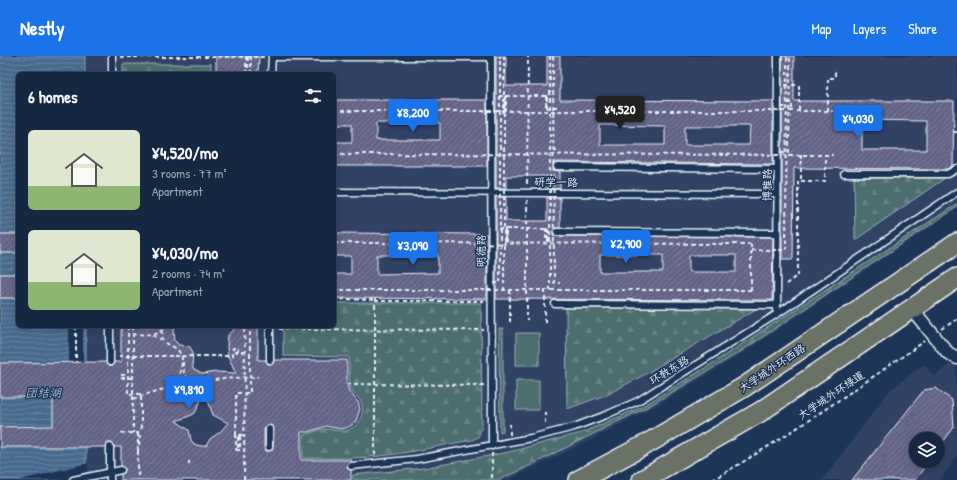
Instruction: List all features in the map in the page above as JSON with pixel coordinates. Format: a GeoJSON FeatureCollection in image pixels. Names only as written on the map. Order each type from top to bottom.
{"type":"FeatureCollection","features":[{"type":"Feature","properties":{"kind":"main road","name":"大学城外环西路"},"geometry":{"type":"LineString","coordinates":[[579,480],[638,449],[744,387],[957,243]]}},
{"type":"Feature","properties":{"kind":"main road"},"geometry":{"type":"LineString","coordinates":[[642,480],[760,412],[957,278]]}},
{"type":"Feature","properties":{"kind":"street"},"geometry":{"type":"LineString","coordinates":[[912,309],[948,353],[957,358]]}},
{"type":"Feature","properties":{"kind":"lane"},"geometry":{"type":"LineString","coordinates":[[112,56],[112,72]]}},
{"type":"Feature","properties":{"kind":"lane"},"geometry":{"type":"LineString","coordinates":[[272,72],[272,56],[491,56]]}},
{"type":"Feature","properties":{"kind":"lane","name":"明德路"},"geometry":{"type":"LineString","coordinates":[[491,56],[492,446]]}},
{"type":"Feature","properties":{"kind":"lane","name":"博雅路"},"geometry":{"type":"LineString","coordinates":[[777,314],[778,56]]}},
{"type":"Feature","properties":{"kind":"lane"},"geometry":{"type":"LineString","coordinates":[[557,167],[777,169]]}},
{"type":"Feature","properties":{"kind":"lane"},"geometry":{"type":"LineString","coordinates":[[844,174],[948,174],[957,169]]}},
{"type":"Feature","properties":{"kind":"lane","name":"研学一路"},"geometry":{"type":"LineString","coordinates":[[336,192],[777,194]]}},
{"type":"Feature","properties":{"kind":"lane","name":"环教东路"},"geometry":{"type":"LineString","coordinates":[[351,466],[417,459],[492,446],[574,427],[638,401],[777,314],[957,192]]}},
{"type":"Feature","properties":{"kind":"lane"},"geometry":{"type":"LineString","coordinates":[[557,232],[777,234]]}},
{"type":"Feature","properties":{"kind":"lane"},"geometry":{"type":"LineString","coordinates":[[555,304],[777,305]]}},
{"type":"Feature","properties":{"kind":"lane"},"geometry":{"type":"LineString","coordinates":[[110,328],[110,362]]}},
{"type":"Feature","properties":{"kind":"lane"},"geometry":{"type":"LineString","coordinates":[[270,328],[270,360]]}},
{"type":"Feature","properties":{"kind":"lane"},"geometry":{"type":"LineString","coordinates":[[269,429],[269,447]]}},
{"type":"Feature","properties":{"kind":"lane"},"geometry":{"type":"LineString","coordinates":[[110,447],[110,480]]}},
{"type":"Feature","properties":{"kind":"lane"},"geometry":{"type":"LineString","coordinates":[[73,480],[110,471],[122,470]]}},
{"type":"Feature","properties":{"kind":"path"},"geometry":{"type":"LineString","coordinates":[[251,56],[251,72]]}},
{"type":"Feature","properties":{"kind":"path"},"geometry":{"type":"LineString","coordinates":[[494,283],[500,283],[500,56]]}},
{"type":"Feature","properties":{"kind":"path"},"geometry":{"type":"LineString","coordinates":[[504,56],[506,111]]}},
{"type":"Feature","properties":{"kind":"path"},"geometry":{"type":"LineString","coordinates":[[547,111],[550,56]]}},
{"type":"Feature","properties":{"kind":"path"},"geometry":{"type":"LineString","coordinates":[[553,56],[554,283],[560,283]]}},
{"type":"Feature","properties":{"kind":"path"},"geometry":{"type":"LineString","coordinates":[[751,250],[786,250],[789,109],[787,103],[788,56]]}},
{"type":"Feature","properties":{"kind":"path"},"geometry":{"type":"LineString","coordinates":[[781,152],[789,152],[788,56]]}},
{"type":"Feature","properties":{"kind":"path"},"geometry":{"type":"LineString","coordinates":[[119,57],[265,57]]}},
{"type":"Feature","properties":{"kind":"path"},"geometry":{"type":"LineString","coordinates":[[247,57],[247,72]]}},
{"type":"Feature","properties":{"kind":"path"},"geometry":{"type":"LineString","coordinates":[[828,112],[828,78],[835,78],[835,70]]}},
{"type":"Feature","properties":{"kind":"path"},"geometry":{"type":"LineString","coordinates":[[784,85],[799,85],[799,111]]}},
{"type":"Feature","properties":{"kind":"path"},"geometry":{"type":"LineString","coordinates":[[500,110],[506,110],[507,95],[504,153],[506,243]]}},
{"type":"Feature","properties":{"kind":"path"},"geometry":{"type":"LineString","coordinates":[[548,243],[550,153],[547,111],[545,95],[546,108],[553,108],[560,107]]}},
{"type":"Feature","properties":{"kind":"path"},"geometry":{"type":"LineString","coordinates":[[506,111],[505,96],[547,96],[547,111]]}},
{"type":"Feature","properties":{"kind":"path"},"geometry":{"type":"LineString","coordinates":[[336,111],[792,109],[792,103],[787,103]]}},
{"type":"Feature","properties":{"kind":"path"},"geometry":{"type":"LineString","coordinates":[[781,107],[799,111],[833,112]]}},
{"type":"Feature","properties":{"kind":"path"},"geometry":{"type":"LineString","coordinates":[[553,150],[560,150]]}},
{"type":"Feature","properties":{"kind":"path"},"geometry":{"type":"LineString","coordinates":[[336,154],[550,153],[833,155]]}},
{"type":"Feature","properties":{"kind":"path"},"geometry":{"type":"LineString","coordinates":[[786,284],[798,275],[798,181],[801,181],[801,154]]}},
{"type":"Feature","properties":{"kind":"path"},"geometry":{"type":"LineString","coordinates":[[801,181],[825,181],[825,155]]}},
{"type":"Feature","properties":{"kind":"path"},"geometry":{"type":"LineString","coordinates":[[500,243],[506,243],[507,228],[504,290]]}},
{"type":"Feature","properties":{"kind":"path"},"geometry":{"type":"LineString","coordinates":[[548,243],[545,228],[546,241],[553,241]]}},
{"type":"Feature","properties":{"kind":"path"},"geometry":{"type":"LineString","coordinates":[[506,243],[505,229],[548,229],[550,290]]}},
{"type":"Feature","properties":{"kind":"path"},"geometry":{"type":"LineString","coordinates":[[336,243],[751,244],[751,290],[336,290]]}},
{"type":"Feature","properties":{"kind":"path"},"geometry":{"type":"LineString","coordinates":[[510,290],[510,325]]}},
{"type":"Feature","properties":{"kind":"path"},"geometry":{"type":"LineString","coordinates":[[544,290],[544,325]]}},
{"type":"Feature","properties":{"kind":"path"},"geometry":{"type":"LineString","coordinates":[[336,299],[491,301]]}},
{"type":"Feature","properties":{"kind":"path"},"geometry":{"type":"LineString","coordinates":[[375,300],[375,454]]}},
{"type":"Feature","properties":{"kind":"path","name":"大学城外环绿道"},"geometry":{"type":"LineString","coordinates":[[712,480],[741,464],[957,319]]}},
{"type":"Feature","properties":{"kind":"path"},"geometry":{"type":"LineString","coordinates":[[76,328],[76,362]]}},
{"type":"Feature","properties":{"kind":"path"},"geometry":{"type":"LineString","coordinates":[[128,328],[128,394],[141,394],[141,451],[138,451]]}},
{"type":"Feature","properties":{"kind":"path"},"geometry":{"type":"LineString","coordinates":[[133,328],[133,433]]}},
{"type":"Feature","properties":{"kind":"path"},"geometry":{"type":"LineString","coordinates":[[244,480],[245,328]]}},
{"type":"Feature","properties":{"kind":"path"},"geometry":{"type":"LineString","coordinates":[[239,435],[240,450],[236,450],[236,394],[250,394],[250,328]]}},
{"type":"Feature","properties":{"kind":"path"},"geometry":{"type":"LineString","coordinates":[[276,329],[492,330]]}},
{"type":"Feature","properties":{"kind":"path"},"geometry":{"type":"LineString","coordinates":[[151,334],[163,330],[162,340]]}},
{"type":"Feature","properties":{"kind":"path"},"geometry":{"type":"LineString","coordinates":[[133,334],[151,334],[158,336],[166,343],[176,348],[182,356],[184,373],[190,381],[196,383]]}},
{"type":"Feature","properties":{"kind":"path"},"geometry":{"type":"LineString","coordinates":[[121,356],[232,356],[232,348],[238,348],[237,352],[245,352]]}},
{"type":"Feature","properties":{"kind":"path"},"geometry":{"type":"LineString","coordinates":[[177,387],[177,379],[183,362]]}},
{"type":"Feature","properties":{"kind":"path"},"geometry":{"type":"LineString","coordinates":[[128,375],[121,376],[133,378]]}},
{"type":"Feature","properties":{"kind":"path"},"geometry":{"type":"LineString","coordinates":[[133,399],[152,392],[196,383],[258,377]]}},
{"type":"Feature","properties":{"kind":"path"},"geometry":{"type":"LineString","coordinates":[[347,384],[492,385]]}},
{"type":"Feature","properties":{"kind":"path"},"geometry":{"type":"LineString","coordinates":[[545,412],[545,430]]}},
{"type":"Feature","properties":{"kind":"path"},"geometry":{"type":"LineString","coordinates":[[510,422],[510,436]]}},
{"type":"Feature","properties":{"kind":"path"},"geometry":{"type":"LineString","coordinates":[[121,433],[139,433]]}},
{"type":"Feature","properties":{"kind":"path"},"geometry":{"type":"LineString","coordinates":[[138,480],[139,433]]}},
{"type":"Feature","properties":{"kind":"path"},"geometry":{"type":"LineString","coordinates":[[139,433],[140,447]]}},
{"type":"Feature","properties":{"kind":"path"},"geometry":{"type":"LineString","coordinates":[[239,435],[245,435]]}},
{"type":"Feature","properties":{"kind":"path"},"geometry":{"type":"LineString","coordinates":[[238,448],[239,435]]}},
{"type":"Feature","properties":{"kind":"path"},"geometry":{"type":"LineString","coordinates":[[492,455],[492,480]]}},
{"type":"Feature","properties":{"kind":"shaded area"},"geometry":{"type":"Polygon","coordinates":[[[0,56],[957,56],[957,209],[736,357],[667,399],[596,437],[507,480],[0,480],[0,56]]]}},
{"type":"Feature","properties":{"kind":"shaded area"},"geometry":{"type":"Polygon","coordinates":[[[956,359],[957,456],[940,480],[822,480],[890,390],[924,364],[934,377],[956,359]]]}},
{"type":"Feature","properties":{"kind":"green space"},"geometry":{"type":"Polygon","coordinates":[[[123,64],[211,64],[211,72],[123,72],[123,64]]]}},
{"type":"Feature","properties":{"kind":"green space"},"geometry":{"type":"Polygon","coordinates":[[[854,178],[945,178],[855,240],[854,178]]]}},
{"type":"Feature","properties":{"kind":"green space"},"geometry":{"type":"Polygon","coordinates":[[[957,204],[957,207],[740,352],[649,406],[523,469],[498,480],[353,480],[353,475],[424,468],[509,452],[581,433],[619,417],[643,406],[710,365],[957,204]]]}},
{"type":"Feature","properties":{"kind":"green space"},"geometry":{"type":"Polygon","coordinates":[[[336,303],[481,303],[482,428],[478,437],[472,440],[412,451],[367,457],[303,458],[303,435],[323,429],[345,431],[354,427],[362,414],[362,405],[350,385],[349,357],[283,356],[283,328],[336,328],[336,303]]]}},
{"type":"Feature","properties":{"kind":"green space"},"geometry":{"type":"Polygon","coordinates":[[[566,308],[756,309],[642,376],[608,394],[567,409],[566,308]]]}},
{"type":"Feature","properties":{"kind":"green space"},"geometry":{"type":"Polygon","coordinates":[[[499,329],[503,329],[503,431],[500,432],[499,329]]]}},
{"type":"Feature","properties":{"kind":"green space"},"geometry":{"type":"Polygon","coordinates":[[[516,333],[539,333],[539,365],[516,365],[516,333]]]}},
{"type":"Feature","properties":{"kind":"green space"},"geometry":{"type":"Polygon","coordinates":[[[516,380],[539,380],[539,410],[516,410],[516,380]]]}},
{"type":"Feature","properties":{"kind":"water","name":"团结湖"},"geometry":{"type":"Polygon","coordinates":[[[0,56],[85,56],[85,72],[16,72],[16,328],[86,328],[86,480],[0,480],[0,56]]]}},
{"type":"Feature","properties":{"kind":"pier"},"geometry":{"type":"Polygon","coordinates":[[[69,328],[83,328],[83,362],[69,362],[69,328]]]}},
{"type":"Feature","properties":{"kind":"pier"},"geometry":{"type":"Polygon","coordinates":[[[88,463],[88,480],[20,480],[88,463]]]}},
{"type":"Feature","properties":{"kind":"building"},"geometry":{"type":"Polygon","coordinates":[[[216,56],[259,56],[258,72],[216,72],[216,56]]]}},
{"type":"Feature","properties":{"kind":"building"},"geometry":{"type":"Polygon","coordinates":[[[496,56],[506,56],[506,86],[547,86],[547,56],[560,56],[560,100],[773,101],[773,164],[557,162],[553,164],[553,167],[555,171],[560,172],[560,189],[547,188],[547,176],[506,176],[506,188],[496,188],[496,56]],[[600,125],[600,145],[665,145],[665,126],[600,125]],[[685,126],[685,145],[749,145],[750,126],[685,126]]]}},
{"type":"Feature","properties":{"kind":"building"},"geometry":{"type":"Polygon","coordinates":[[[782,56],[794,56],[794,101],[954,101],[953,166],[948,169],[794,168],[793,259],[782,259],[782,56]],[[862,120],[862,150],[926,150],[926,121],[862,120]]]}},
{"type":"Feature","properties":{"kind":"building"},"geometry":{"type":"Polygon","coordinates":[[[336,100],[487,100],[487,166],[336,166],[336,142],[352,142],[352,124],[336,124],[336,100]],[[376,123],[376,140],[440,140],[440,123],[376,123]]]}},
{"type":"Feature","properties":{"kind":"building"},"geometry":{"type":"Polygon","coordinates":[[[496,197],[506,197],[506,221],[547,221],[547,197],[560,198],[560,228],[555,228],[553,232],[553,235],[557,236],[773,237],[772,300],[496,299],[496,197]],[[600,255],[600,272],[663,272],[663,255],[600,255]],[[689,255],[689,272],[736,272],[736,255],[689,255]]]}},
{"type":"Feature","properties":{"kind":"building"},"geometry":{"type":"Polygon","coordinates":[[[336,233],[487,234],[487,299],[336,298],[336,274],[351,274],[351,256],[336,256],[336,233]],[[377,255],[377,274],[438,273],[438,255],[377,255]]]}},
{"type":"Feature","properties":{"kind":"building"},"geometry":{"type":"Polygon","coordinates":[[[0,234],[16,234],[16,253],[0,253],[0,234]]]}},
{"type":"Feature","properties":{"kind":"building"},"geometry":{"type":"Polygon","coordinates":[[[0,274],[16,274],[16,298],[0,298],[0,274]]]}},
{"type":"Feature","properties":{"kind":"building"},"geometry":{"type":"Polygon","coordinates":[[[121,328],[175,328],[175,341],[179,345],[189,346],[193,352],[192,366],[194,370],[202,374],[216,372],[236,373],[228,356],[227,347],[228,335],[234,330],[234,328],[258,328],[258,360],[266,360],[268,364],[273,364],[274,360],[347,360],[347,384],[349,391],[358,402],[360,409],[356,421],[346,428],[340,429],[326,426],[308,432],[301,432],[301,460],[351,460],[347,466],[348,469],[351,470],[351,480],[121,480],[121,474],[124,473],[125,469],[121,466],[121,447],[114,447],[112,443],[107,443],[106,447],[0,447],[0,427],[53,426],[53,397],[0,397],[0,363],[106,362],[108,366],[112,366],[114,362],[121,362],[121,328]],[[205,392],[195,413],[176,421],[189,430],[191,440],[194,444],[206,446],[210,439],[220,432],[228,423],[213,415],[205,392]],[[266,425],[264,429],[264,447],[266,451],[269,451],[273,447],[274,429],[271,425],[266,425]]]}},
{"type":"Feature","properties":{"kind":"building"},"geometry":{"type":"Polygon","coordinates":[[[936,388],[952,400],[954,427],[945,439],[945,432],[909,432],[909,468],[924,468],[915,480],[852,480],[924,390],[936,388]]]}}]}
